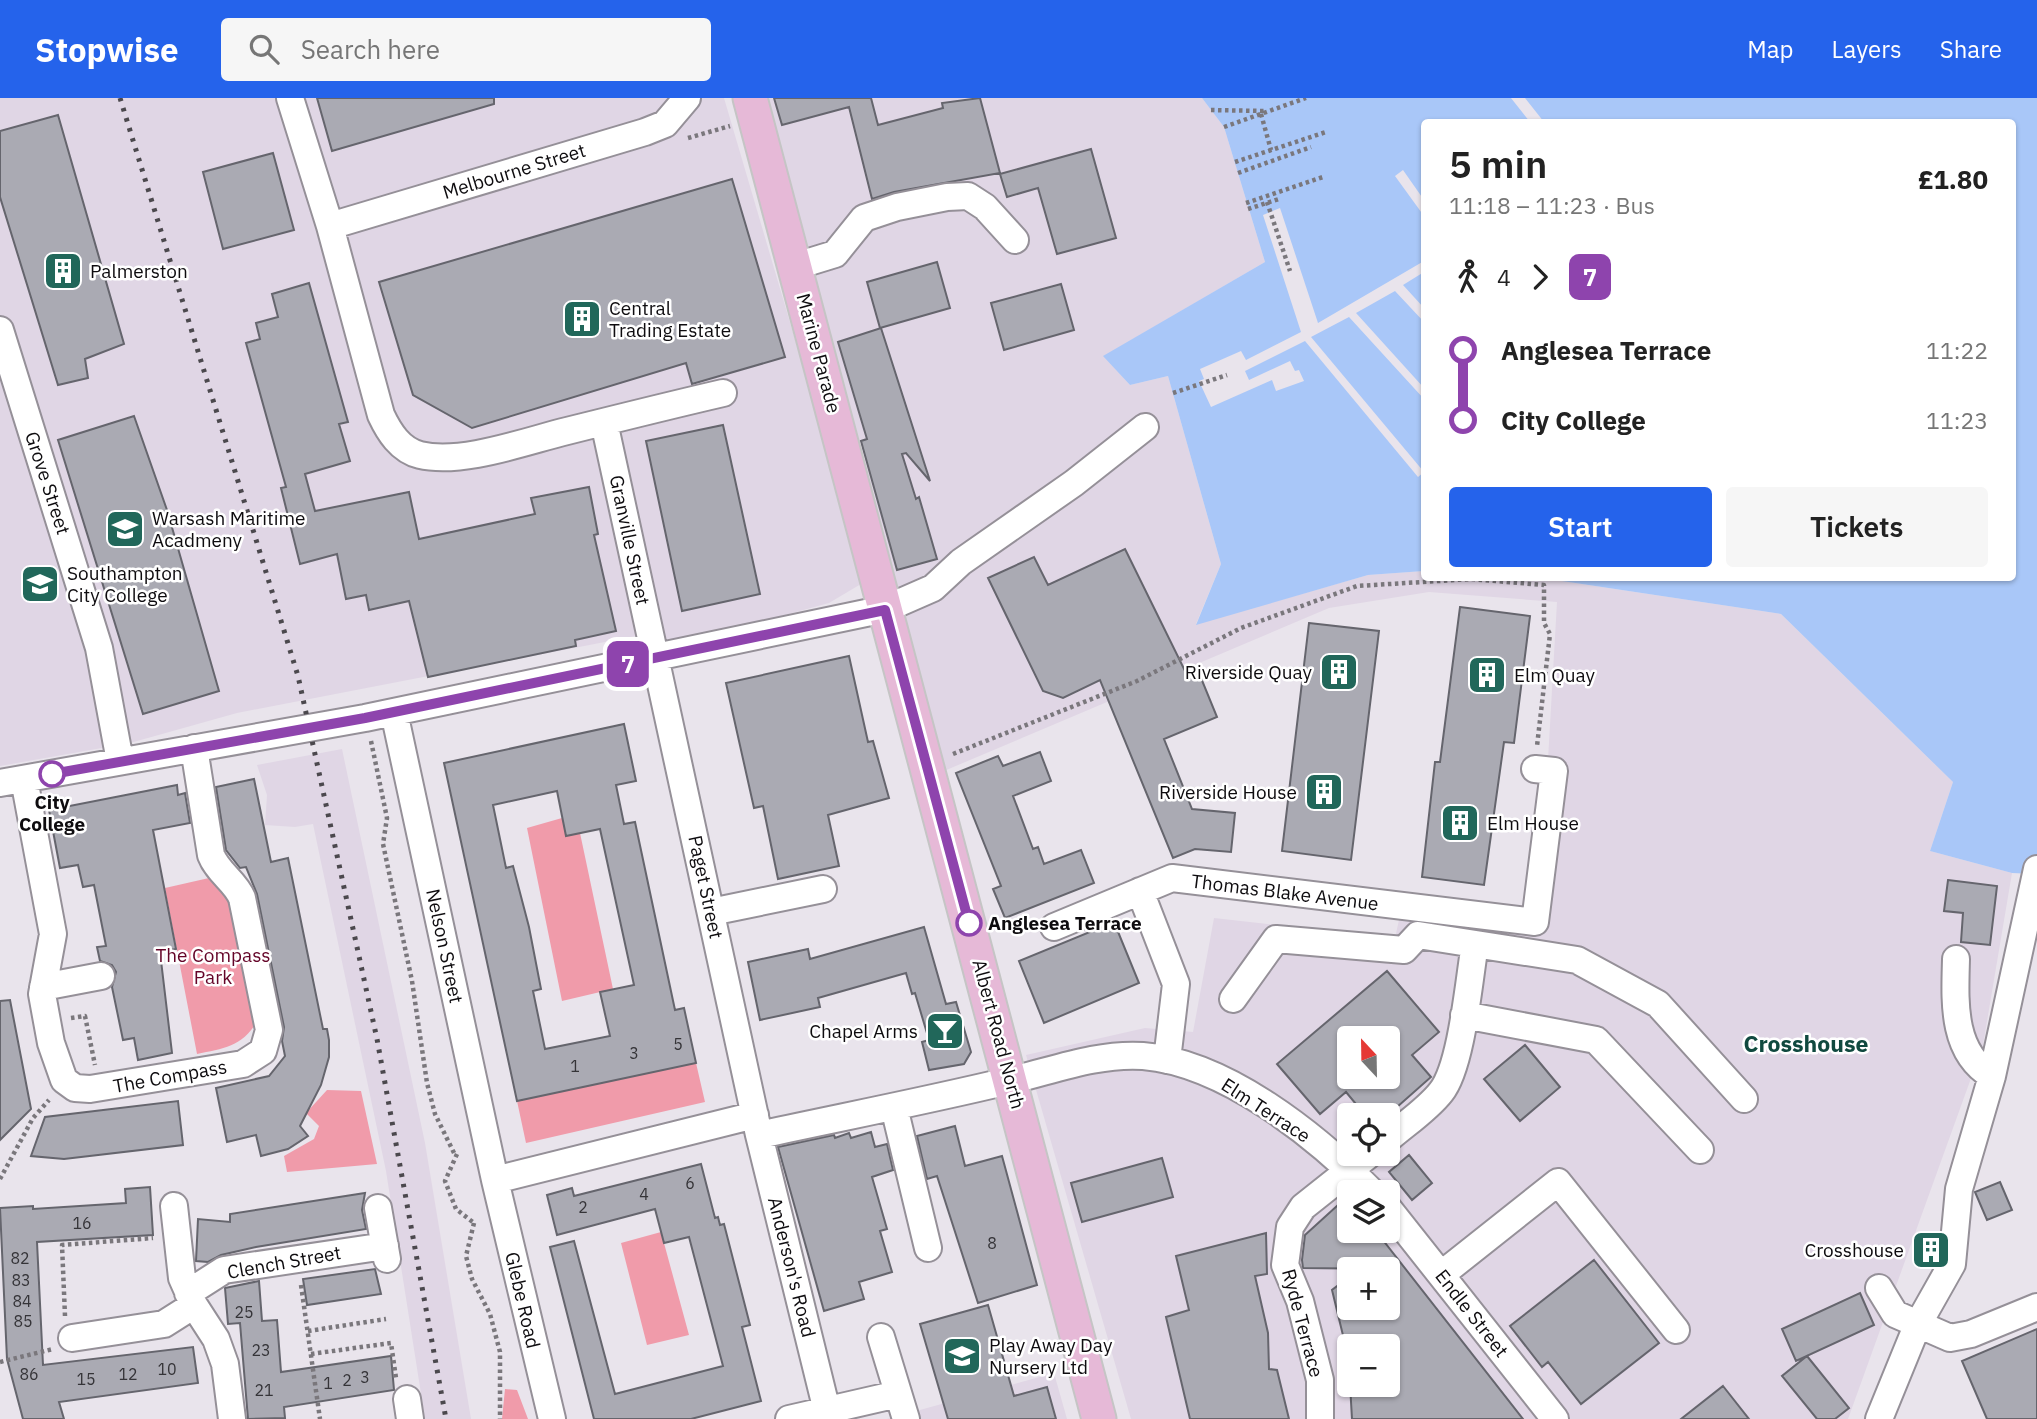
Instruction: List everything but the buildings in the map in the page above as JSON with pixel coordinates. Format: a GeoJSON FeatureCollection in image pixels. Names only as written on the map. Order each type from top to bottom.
{"type":"FeatureCollection","features":[{"type":"Feature","properties":{"kind":"main road","name":"Marine Parade"},"geometry":{"type":"LineString","coordinates":[[753,108],[885,610]]}},
{"type":"Feature","properties":{"kind":"main road","name":"Albert Road North"},"geometry":{"type":"LineString","coordinates":[[885,610],[1099,1419]]}},
{"type":"Feature","properties":{"kind":"street"},"geometry":{"type":"LineString","coordinates":[[290,98],[330,226],[381,415],[390,434],[407,450],[421,455],[444,456],[485,452],[723,393]]}},
{"type":"Feature","properties":{"kind":"street"},"geometry":{"type":"LineString","coordinates":[[665,124],[687,98]]}},
{"type":"Feature","properties":{"kind":"street","name":"Melbourne Street"},"geometry":{"type":"LineString","coordinates":[[330,226],[665,124]]}},
{"type":"Feature","properties":{"kind":"street"},"geometry":{"type":"LineString","coordinates":[[796,266],[835,254],[864,218],[897,207],[947,197],[968,196],[985,207],[1015,240]]}},
{"type":"Feature","properties":{"kind":"street","name":"Grove Street"},"geometry":{"type":"LineString","coordinates":[[0,330],[96,637],[120,761]]}},
{"type":"Feature","properties":{"kind":"street","name":"Granville Street"},"geometry":{"type":"LineString","coordinates":[[604,422],[655,659]]}},
{"type":"Feature","properties":{"kind":"street"},"geometry":{"type":"LineString","coordinates":[[66,1082],[57,1068],[46,1022],[43,987],[53,934],[12,781],[365,718],[885,610],[933,588],[961,562],[1074,483],[1145,427]]}},
{"type":"Feature","properties":{"kind":"street","name":"Paget Street"},"geometry":{"type":"LineString","coordinates":[[655,659],[757,1125]]}},
{"type":"Feature","properties":{"kind":"street","name":"Nelson Street"},"geometry":{"type":"LineString","coordinates":[[394,712],[495,1180]]}},
{"type":"Feature","properties":{"kind":"street","name":"The Compass"},"geometry":{"type":"LineString","coordinates":[[66,1082],[75,1088],[90,1089],[243,1064],[256,1058],[266,1046],[268,1030],[242,898],[234,884],[219,871],[211,855],[194,748]]}},
{"type":"Feature","properties":{"kind":"street","name":"Thomas Blake Avenue"},"geometry":{"type":"LineString","coordinates":[[1054,927],[1172,878],[1535,922],[1554,771],[1535,769]]}},
{"type":"Feature","properties":{"kind":"street"},"geometry":{"type":"LineString","coordinates":[[1879,1419],[1917,1326],[1952,1264],[1959,1189],[1992,1076],[2037,869]]}},
{"type":"Feature","properties":{"kind":"street"},"geometry":{"type":"LineString","coordinates":[[711,912],[822,889]]}},
{"type":"Feature","properties":{"kind":"street"},"geometry":{"type":"LineString","coordinates":[[1140,891],[1176,984],[1167,1060]]}},
{"type":"Feature","properties":{"kind":"street"},"geometry":{"type":"LineString","coordinates":[[1233,999],[1276,939],[1404,950],[1418,935],[1577,960],[1658,1004],[1744,1099]]}},
{"type":"Feature","properties":{"kind":"street"},"geometry":{"type":"LineString","coordinates":[[1400,1128],[1443,1090],[1450,1074],[1464,1015],[1475,944]]}},
{"type":"Feature","properties":{"kind":"street"},"geometry":{"type":"LineString","coordinates":[[1956,959],[1955,1012],[1958,1028],[1981,1070],[1992,1076]]}},
{"type":"Feature","properties":{"kind":"street"},"geometry":{"type":"LineString","coordinates":[[43,987],[101,976]]}},
{"type":"Feature","properties":{"kind":"street"},"geometry":{"type":"LineString","coordinates":[[1464,1015],[1596,1040],[1700,1150]]}},
{"type":"Feature","properties":{"kind":"street","name":"Elm Terrace"},"geometry":{"type":"LineString","coordinates":[[1011,1080],[1088,1061],[1141,1056],[1167,1060],[1237,1088],[1297,1127],[1350,1171]]}},
{"type":"Feature","properties":{"kind":"street"},"geometry":{"type":"LineString","coordinates":[[495,1180],[757,1125],[894,1107],[1011,1080]]}},
{"type":"Feature","properties":{"kind":"street"},"geometry":{"type":"LineString","coordinates":[[894,1107],[928,1248]]}},
{"type":"Feature","properties":{"kind":"street","name":"Anderson's Road"},"geometry":{"type":"LineString","coordinates":[[757,1125],[828,1414]]}},
{"type":"Feature","properties":{"kind":"street","name":"Ryde Terrace"},"geometry":{"type":"LineString","coordinates":[[1320,1419],[1320,1380],[1300,1301],[1285,1265],[1287,1246],[1290,1227],[1303,1207],[1356,1166]]}},
{"type":"Feature","properties":{"kind":"street"},"geometry":{"type":"LineString","coordinates":[[1350,1171],[1359,1180]]}},
{"type":"Feature","properties":{"kind":"street","name":"Glebe Road"},"geometry":{"type":"LineString","coordinates":[[495,1180],[552,1419]]}},
{"type":"Feature","properties":{"kind":"street"},"geometry":{"type":"LineString","coordinates":[[1442,1274],[1558,1182],[1676,1330]]}},
{"type":"Feature","properties":{"kind":"street"},"geometry":{"type":"LineString","coordinates":[[174,1206],[180,1270],[191,1299],[216,1339],[225,1364],[232,1419]]}},
{"type":"Feature","properties":{"kind":"street","name":"Clench Street"},"geometry":{"type":"LineString","coordinates":[[69,1340],[164,1324],[224,1270],[298,1258],[386,1252],[378,1208]]}},
{"type":"Feature","properties":{"kind":"street","name":"Endle Street"},"geometry":{"type":"LineString","coordinates":[[1400,1223],[1555,1419]]}},
{"type":"Feature","properties":{"kind":"street"},"geometry":{"type":"LineString","coordinates":[[1879,1288],[1895,1314],[1917,1326],[1950,1338],[2037,1307]]}},
{"type":"Feature","properties":{"kind":"street"},"geometry":{"type":"LineString","coordinates":[[881,1337],[906,1419]]}},
{"type":"Feature","properties":{"kind":"street"},"geometry":{"type":"LineString","coordinates":[[789,1419],[828,1414],[898,1394]]}},
{"type":"Feature","properties":{"kind":"path"},"geometry":{"type":"LineString","coordinates":[[1224,127],[1306,98]]}},
{"type":"Feature","properties":{"kind":"path"},"geometry":{"type":"LineString","coordinates":[[665,124],[680,140],[753,108]]}},
{"type":"Feature","properties":{"kind":"path"},"geometry":{"type":"LineString","coordinates":[[1211,110],[1270,111]]}},
{"type":"Feature","properties":{"kind":"path"},"geometry":{"type":"LineString","coordinates":[[1261,114],[1271,150]]}},
{"type":"Feature","properties":{"kind":"path"},"geometry":{"type":"LineString","coordinates":[[1236,162],[1326,132]]}},
{"type":"Feature","properties":{"kind":"path"},"geometry":{"type":"LineString","coordinates":[[1238,173],[1311,147]]}},
{"type":"Feature","properties":{"kind":"path"},"geometry":{"type":"LineString","coordinates":[[1279,199],[1247,206],[1323,177]]}},
{"type":"Feature","properties":{"kind":"path"},"geometry":{"type":"LineString","coordinates":[[1267,202],[1290,271]]}},
{"type":"Feature","properties":{"kind":"path"},"geometry":{"type":"LineString","coordinates":[[1173,393],[1227,375]]}},
{"type":"Feature","properties":{"kind":"path"},"geometry":{"type":"LineString","coordinates":[[926,765],[1137,681],[1241,628],[1357,586],[1438,581]]}},
{"type":"Feature","properties":{"kind":"path"},"geometry":{"type":"LineString","coordinates":[[1495,581],[1544,585],[1544,623]]}},
{"type":"Feature","properties":{"kind":"path"},"geometry":{"type":"LineString","coordinates":[[365,718],[387,818],[383,844],[412,981],[427,1083],[435,1114],[455,1155]]}},
{"type":"Feature","properties":{"kind":"path"},"geometry":{"type":"LineString","coordinates":[[46,1022],[85,1016],[95,1066]]}},
{"type":"Feature","properties":{"kind":"path"},"geometry":{"type":"LineString","coordinates":[[0,1179],[33,1118],[66,1082]]}},
{"type":"Feature","properties":{"kind":"path"},"geometry":{"type":"LineString","coordinates":[[486,1139],[471,1143],[455,1155],[445,1181],[456,1209],[474,1223],[492,1228],[505,1225]]}},
{"type":"Feature","properties":{"kind":"path"},"geometry":{"type":"LineString","coordinates":[[474,1223],[466,1256],[471,1279],[490,1314],[500,1352],[500,1419]]}},
{"type":"Feature","properties":{"kind":"path"},"geometry":{"type":"LineString","coordinates":[[0,1362],[52,1349],[69,1340],[62,1245],[176,1236]]}},
{"type":"Feature","properties":{"kind":"path"},"geometry":{"type":"LineString","coordinates":[[298,1258],[320,1419]]}},
{"type":"Feature","properties":{"kind":"path"},"geometry":{"type":"LineString","coordinates":[[308,1331],[386,1319]]}},
{"type":"Feature","properties":{"kind":"path"},"geometry":{"type":"LineString","coordinates":[[311,1354],[391,1343],[399,1399],[408,1409]]}},
{"type":"Feature","properties":{"kind":"shaded area","name":"Central Trading Estate"},"geometry":{"type":"Polygon","coordinates":[[[0,98],[724,98],[866,581],[829,603],[646,653],[641,635],[237,713],[130,743],[0,766],[0,98]]]}},
{"type":"Feature","properties":{"kind":"shaded area"},"geometry":{"type":"Polygon","coordinates":[[[767,98],[1202,98],[1224,127],[1265,262],[1104,356],[1130,385],[1168,376],[1221,564],[1196,624],[1368,575],[1421,571],[1421,581],[1562,581],[1781,614],[1953,782],[1930,851],[2012,873],[1983,1045],[1848,1419],[1131,1419],[1026,1055],[1145,1028],[1193,1032],[1214,918],[1395,938],[1399,920],[1544,934],[1561,762],[1548,760],[1557,602],[1429,592],[1329,608],[944,771],[767,98]]]}},
{"type":"Feature","properties":{"kind":"shaded area"},"geometry":{"type":"Polygon","coordinates":[[[342,749],[425,1143],[471,1419],[425,1419],[386,1171],[313,824],[295,827],[265,825],[267,795],[257,765],[342,749]]]}},
{"type":"Feature","properties":{"kind":"shaded area"},"geometry":{"type":"Polygon","coordinates":[[[1054,1373],[1067,1419],[887,1419],[1054,1373]]]}},
{"type":"Feature","properties":{"kind":"green space"},"geometry":{"type":"Polygon","coordinates":[[[562,818],[566,836],[580,833],[613,989],[562,1001],[527,828],[562,818]]]}},
{"type":"Feature","properties":{"kind":"green space","name":"The Compass Park"},"geometry":{"type":"Polygon","coordinates":[[[209,878],[231,898],[257,1021],[246,1036],[232,1045],[197,1054],[165,888],[209,878]]]}},
{"type":"Feature","properties":{"kind":"green space"},"geometry":{"type":"Polygon","coordinates":[[[696,1063],[705,1102],[526,1143],[517,1101],[696,1063]]]}},
{"type":"Feature","properties":{"kind":"green space"},"geometry":{"type":"Polygon","coordinates":[[[327,1090],[361,1091],[377,1164],[287,1172],[284,1156],[314,1139],[319,1126],[306,1113],[327,1090]]]}},
{"type":"Feature","properties":{"kind":"green space"},"geometry":{"type":"Polygon","coordinates":[[[661,1232],[689,1335],[647,1345],[621,1243],[661,1232]]]}},
{"type":"Feature","properties":{"kind":"green space"},"geometry":{"type":"Polygon","coordinates":[[[505,1389],[517,1390],[528,1419],[502,1419],[505,1389]]]}},
{"type":"Feature","properties":{"kind":"water"},"geometry":{"type":"Polygon","coordinates":[[[1202,98],[2037,98],[2037,874],[2012,873],[1930,851],[1953,782],[1781,614],[1562,581],[2016,581],[2016,119],[1421,119],[1421,571],[1368,575],[1196,625],[1221,564],[1168,376],[1130,385],[1103,356],[1265,262],[1224,127],[1202,98]]]}},
{"type":"Feature","properties":{"kind":"pier"},"geometry":{"type":"Polygon","coordinates":[[[1511,98],[1525,98],[1542,119],[1528,119],[1511,98]]]}},
{"type":"Feature","properties":{"kind":"pier"},"geometry":{"type":"Polygon","coordinates":[[[1403,170],[1421,196],[1421,212],[1395,176],[1403,170]]]}},
{"type":"Feature","properties":{"kind":"pier"},"geometry":{"type":"Polygon","coordinates":[[[1280,208],[1318,323],[1421,263],[1421,274],[1403,285],[1421,305],[1421,319],[1395,291],[1356,313],[1421,385],[1421,396],[1349,317],[1311,337],[1421,468],[1418,477],[1305,341],[1245,371],[1249,380],[1290,361],[1295,371],[1299,370],[1304,381],[1276,391],[1272,380],[1211,407],[1199,381],[1204,379],[1200,369],[1241,351],[1246,360],[1301,332],[1263,215],[1280,208]]]}},
{"type":"Feature","properties":{"kind":"railway"},"geometry":{"type":"LineString","coordinates":[[120,98],[298,676],[377,1039],[446,1419]]}},
{"type":"Feature","properties":{"kind":"bus line","name":"7"},"geometry":{"type":"LineString","coordinates":[[52,774],[365,718],[885,610],[969,923]]}},
{"type":"Feature","properties":{"kind":"place","name":"Palmerston"},"geometry":{"type":"Point","coordinates":[63,271]}},
{"type":"Feature","properties":{"kind":"place","name":"Central Trading Estate"},"geometry":{"type":"Point","coordinates":[582,319]}},
{"type":"Feature","properties":{"kind":"place","name":"Warsash Maritime Acadmeny"},"geometry":{"type":"Point","coordinates":[125,529]}},
{"type":"Feature","properties":{"kind":"place","name":"Southampton City College"},"geometry":{"type":"Point","coordinates":[40,584]}},
{"type":"Feature","properties":{"kind":"place","name":"Riverside Quay"},"geometry":{"type":"Point","coordinates":[1339,672]}},
{"type":"Feature","properties":{"kind":"place","name":"Elm Quay"},"geometry":{"type":"Point","coordinates":[1487,675]}},
{"type":"Feature","properties":{"kind":"place","name":"City College"},"geometry":{"type":"Point","coordinates":[52,774]}},
{"type":"Feature","properties":{"kind":"place","name":"Riverside House"},"geometry":{"type":"Point","coordinates":[1324,792]}},
{"type":"Feature","properties":{"kind":"place","name":"Elm House"},"geometry":{"type":"Point","coordinates":[1460,823]}},
{"type":"Feature","properties":{"kind":"place","name":"Anglesea Terrace"},"geometry":{"type":"Point","coordinates":[969,923]}},
{"type":"Feature","properties":{"kind":"place","name":"Chapel Arms"},"geometry":{"type":"Point","coordinates":[945,1031]}},
{"type":"Feature","properties":{"kind":"place","name":"Crosshouse"},"geometry":{"type":"Point","coordinates":[1931,1250]}},
{"type":"Feature","properties":{"kind":"place","name":"Play Away Day Nursery Ltd"},"geometry":{"type":"Point","coordinates":[962,1356]}},
{"type":"Feature","properties":{"kind":"district","name":"Crosshouse"},"geometry":{"type":"Point","coordinates":[1806,1044]}}]}
